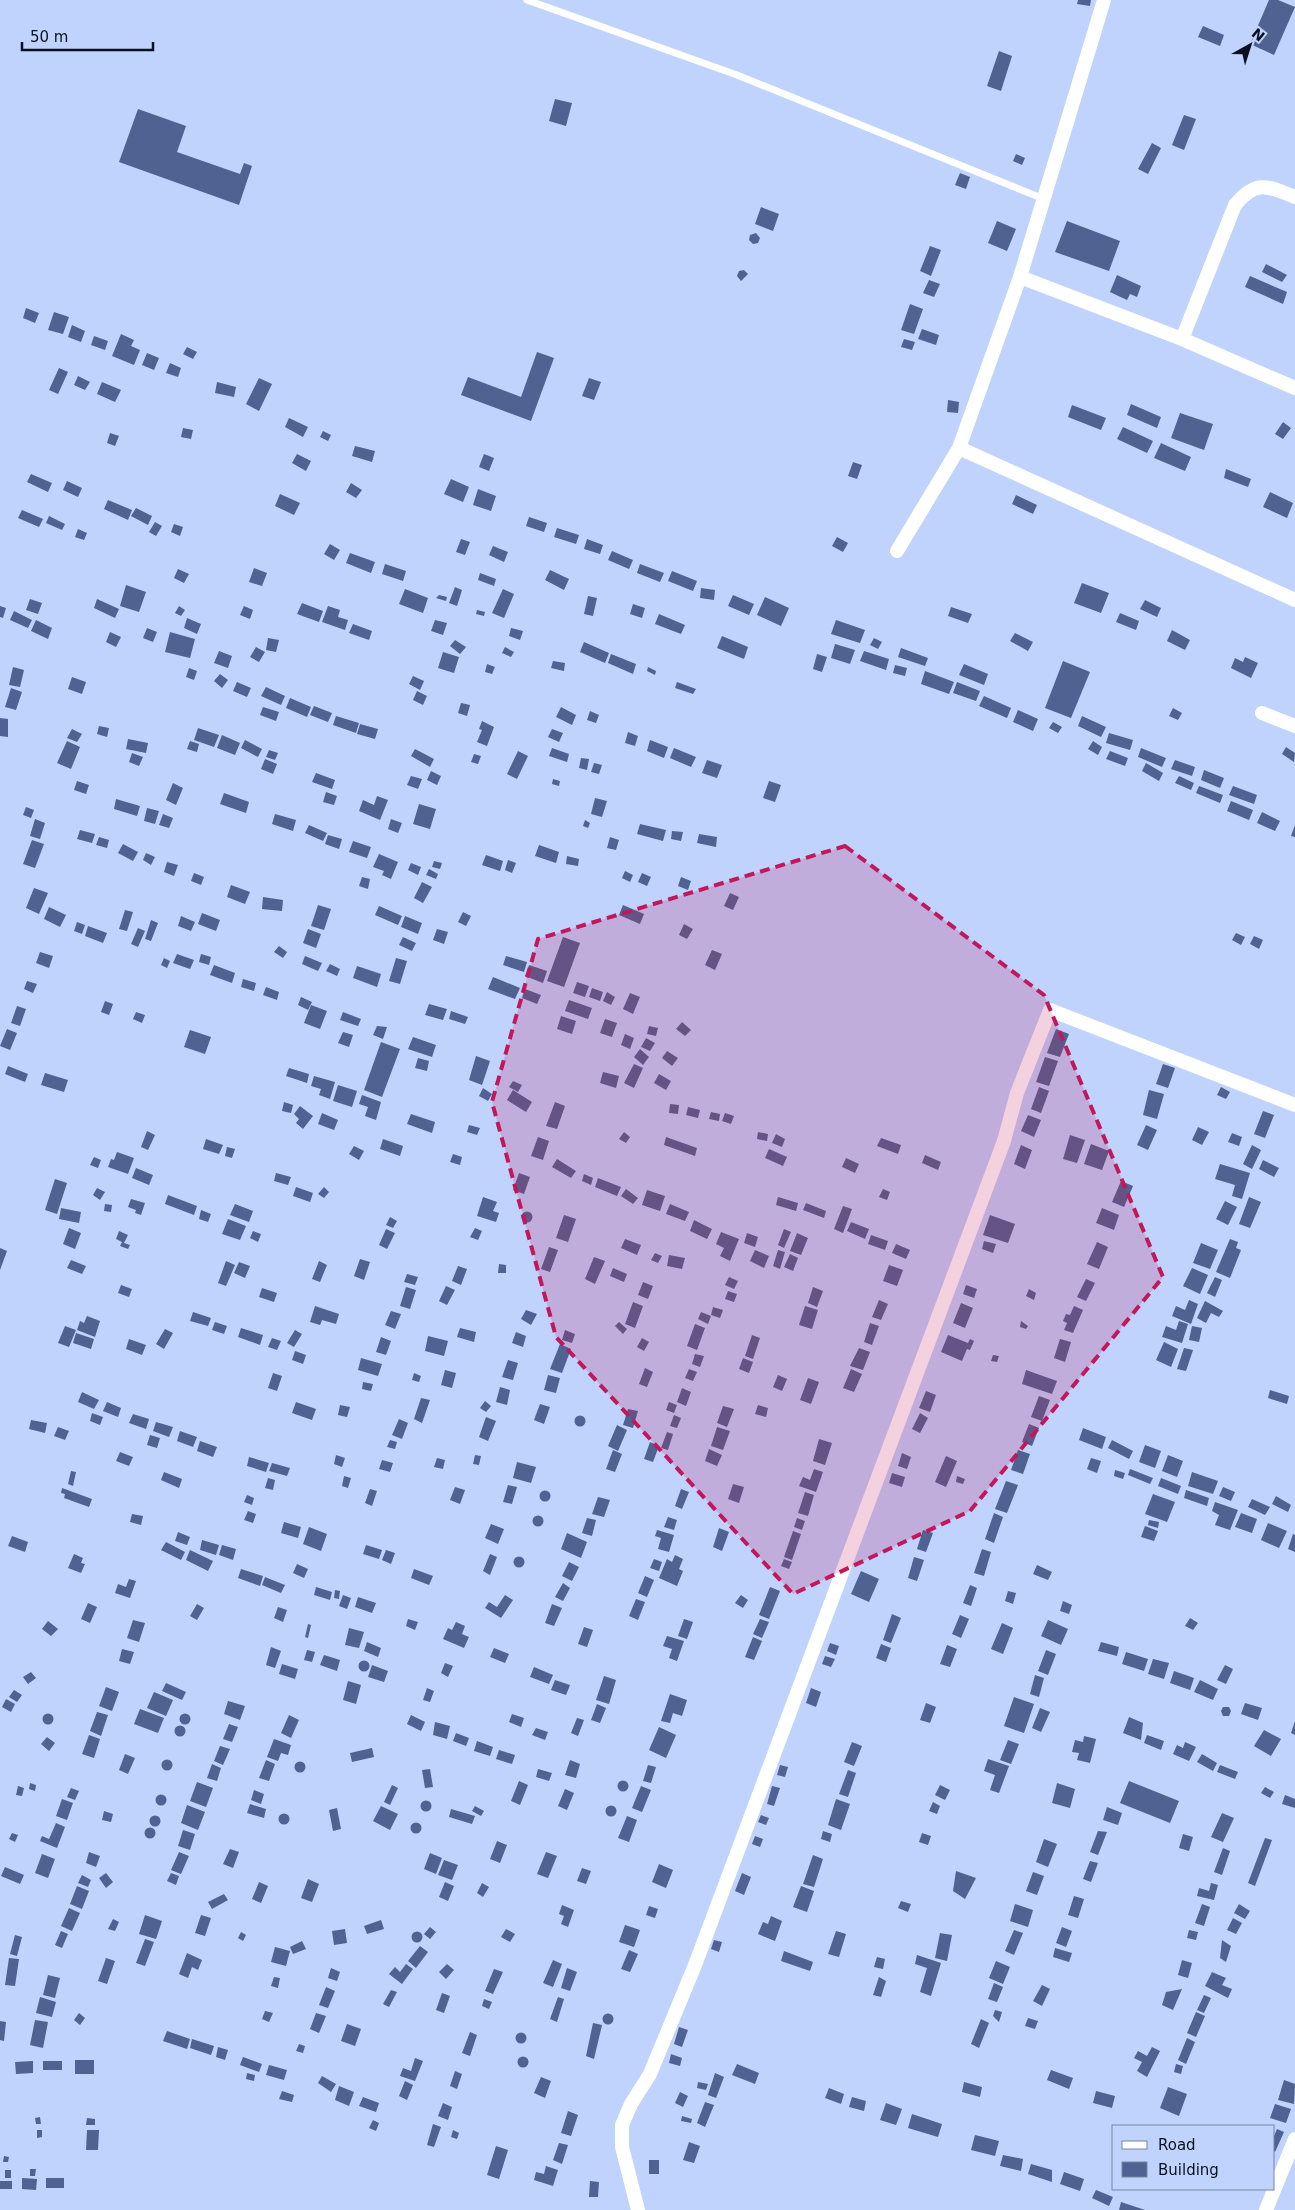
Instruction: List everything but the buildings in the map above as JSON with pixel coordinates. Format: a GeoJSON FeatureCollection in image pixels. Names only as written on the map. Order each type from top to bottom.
{"type":"FeatureCollection","features":[{"type":"Feature","properties":{"kind":"street"},"geometry":{"type":"LineString","coordinates":[[897,551],[959,448],[1020,277],[1104,0]]}},
{"type":"Feature","properties":{"kind":"street"},"geometry":{"type":"LineString","coordinates":[[1182,339],[1235,206],[1245,193],[1267,186],[1295,197]]}},
{"type":"Feature","properties":{"kind":"street"},"geometry":{"type":"LineString","coordinates":[[1020,277],[1182,339],[1295,388]]}},
{"type":"Feature","properties":{"kind":"street"},"geometry":{"type":"LineString","coordinates":[[959,448],[1295,600]]}},
{"type":"Feature","properties":{"kind":"street"},"geometry":{"type":"LineString","coordinates":[[1262,713],[1295,726]]}},
{"type":"Feature","properties":{"kind":"street"},"geometry":{"type":"LineString","coordinates":[[638,2210],[622,2147],[622,2125],[631,2104],[650,2074],[695,1965],[1000,1150],[1017,1093],[1050,1010],[1295,1105]]}},
{"type":"Feature","properties":{"kind":"street"},"geometry":{"type":"LineString","coordinates":[[1275,2188],[1295,2139]]}},
{"type":"Feature","properties":{"kind":"street"},"geometry":{"type":"LineString","coordinates":[[1266,2210],[1274,2190]]}},
{"type":"Feature","properties":{"kind":"lane"},"geometry":{"type":"LineString","coordinates":[[527,0],[737,75],[1044,199]]}},
{"type":"Feature","properties":{"kind":"highlighted area"},"geometry":{"type":"Polygon","coordinates":[[[845,846],[1044,995],[1163,1277],[970,1511],[793,1594],[556,1337],[492,1102],[538,939],[845,846]]]}}]}
